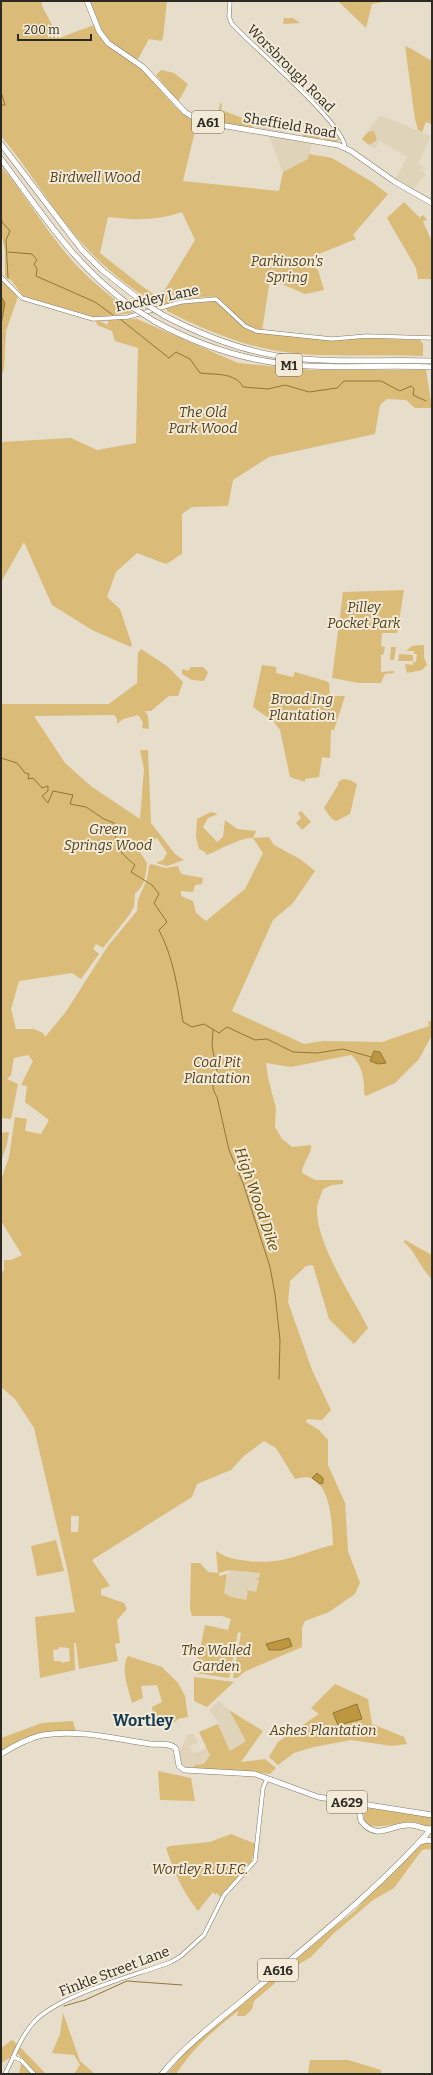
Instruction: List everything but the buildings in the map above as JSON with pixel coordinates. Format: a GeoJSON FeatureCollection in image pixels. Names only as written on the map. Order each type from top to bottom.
{"type":"FeatureCollection","features":[{"type":"Feature","properties":{"kind":"highway","name":"Sheffield Road"},"geometry":{"type":"LineString","coordinates":[[87,1],[104,38],[143,67],[174,102],[190,116],[214,124],[338,145],[395,182],[432,203]]}},
{"type":"Feature","properties":{"kind":"highway","name":"M1"},"geometry":{"type":"LineString","coordinates":[[1,144],[82,250],[112,278],[144,303],[163,315],[196,332],[222,342],[278,356],[327,360],[432,361]]}},
{"type":"Feature","properties":{"kind":"highway","name":"M1"},"geometry":{"type":"LineString","coordinates":[[1,159],[73,255],[108,289],[154,321],[206,345],[238,355],[271,362],[307,366],[432,367]]}},
{"type":"Feature","properties":{"kind":"highway","name":"A629"},"geometry":{"type":"LineString","coordinates":[[1,1754],[32,1738],[52,1734],[97,1736],[175,1747],[179,1766],[184,1770],[258,1775],[307,1794],[370,1806],[431,1814]]}},
{"type":"Feature","properties":{"kind":"highway","name":"A629"},"geometry":{"type":"LineString","coordinates":[[358,1804],[360,1817],[364,1825],[377,1831],[408,1824],[424,1829],[432,1829]]}},
{"type":"Feature","properties":{"kind":"highway","name":"A629"},"geometry":{"type":"LineString","coordinates":[[360,1817],[364,1809],[370,1806]]}},
{"type":"Feature","properties":{"kind":"highway"},"geometry":{"type":"LineString","coordinates":[[409,1853],[420,1837],[420,1831],[416,1826]]}},
{"type":"Feature","properties":{"kind":"highway","name":"A616"},"geometry":{"type":"LineString","coordinates":[[162,2074],[196,2038],[326,1930],[409,1853],[432,1829]]}},
{"type":"Feature","properties":{"kind":"highway"},"geometry":{"type":"LineString","coordinates":[[419,1842],[427,1840],[432,1841],[432,1832]]}},
{"type":"Feature","properties":{"kind":"street","name":"Worsbrough Road"},"geometry":{"type":"LineString","coordinates":[[230,1],[230,21],[319,110],[344,141],[344,148]]}},
{"type":"Feature","properties":{"kind":"street","name":"Rockley Lane"},"geometry":{"type":"LineString","coordinates":[[1,277],[26,300],[93,319],[135,316],[181,302],[213,298],[221,302],[245,326],[256,331],[332,339],[367,336],[432,338]]}},
{"type":"Feature","properties":{"kind":"street"},"geometry":{"type":"LineString","coordinates":[[258,1775],[264,1784]]}},
{"type":"Feature","properties":{"kind":"street","name":"Finkle Street Lane"},"geometry":{"type":"LineString","coordinates":[[5,2074],[31,2025],[48,2010],[83,1994],[171,1962],[188,1950],[204,1935],[224,1895],[255,1861],[264,1784],[267,1779]]}},
{"type":"Feature","properties":{"kind":"street"},"geometry":{"type":"LineString","coordinates":[[13,2057],[21,2060],[34,2074]]}},
{"type":"Feature","properties":{"kind":"shaded area"},"geometry":{"type":"Polygon","coordinates":[[[380,115],[431,136],[418,164],[427,169],[419,169],[426,174],[413,189],[395,179],[407,157],[380,141],[374,149],[362,139],[380,115]]]}},
{"type":"Feature","properties":{"kind":"shaded area"},"geometry":{"type":"Polygon","coordinates":[[[270,116],[288,134],[256,129],[262,123],[269,123],[270,116]]]}},
{"type":"Feature","properties":{"kind":"shaded area"},"geometry":{"type":"Polygon","coordinates":[[[269,136],[312,143],[308,159],[283,172],[269,136]]]}},
{"type":"Feature","properties":{"kind":"shaded area"},"geometry":{"type":"Polygon","coordinates":[[[1,296],[5,303],[1,325],[1,296]]]}},
{"type":"Feature","properties":{"kind":"shaded area"},"geometry":{"type":"Polygon","coordinates":[[[374,1051],[380,1052],[386,1063],[378,1064],[370,1061],[374,1051]]]}},
{"type":"Feature","properties":{"kind":"shaded area"},"geometry":{"type":"Polygon","coordinates":[[[317,1473],[323,1478],[323,1483],[320,1484],[312,1478],[317,1473]]]}},
{"type":"Feature","properties":{"kind":"shaded area"},"geometry":{"type":"Polygon","coordinates":[[[229,1570],[260,1573],[256,1592],[248,1592],[246,1600],[231,1597],[224,1593],[229,1570]]]}},
{"type":"Feature","properties":{"kind":"shaded area"},"geometry":{"type":"Polygon","coordinates":[[[289,1638],[292,1646],[281,1650],[269,1650],[266,1644],[289,1638]]]}},
{"type":"Feature","properties":{"kind":"shaded area"},"geometry":{"type":"Polygon","coordinates":[[[219,1701],[229,1710],[246,1741],[230,1751],[218,1722],[209,1710],[219,1701]]]}},
{"type":"Feature","properties":{"kind":"shaded area"},"geometry":{"type":"Polygon","coordinates":[[[357,1704],[362,1719],[338,1725],[333,1713],[357,1704]]]}},
{"type":"Feature","properties":{"kind":"shaded area"},"geometry":{"type":"Polygon","coordinates":[[[188,1734],[194,1734],[198,1743],[190,1746],[193,1753],[199,1752],[207,1747],[210,1755],[204,1764],[195,1765],[192,1770],[180,1766],[179,1753],[188,1734]]]}},
{"type":"Feature","properties":{"kind":"green space"},"geometry":{"type":"Polygon","coordinates":[[[1,1],[42,1],[42,6],[59,38],[94,25],[98,33],[109,46],[142,70],[174,106],[197,123],[183,181],[279,191],[283,172],[308,159],[309,154],[332,158],[372,182],[388,194],[353,235],[356,239],[304,260],[318,270],[324,290],[305,294],[270,279],[262,331],[247,324],[220,299],[217,298],[197,298],[159,306],[133,289],[109,270],[86,248],[1,136],[1,1]],[[182,212],[164,217],[145,219],[108,217],[100,253],[143,287],[160,298],[195,240],[182,212]]]}},
{"type":"Feature","properties":{"kind":"green space"},"geometry":{"type":"Polygon","coordinates":[[[90,1],[167,1],[163,38],[161,41],[149,39],[137,61],[104,36],[90,1]]]}},
{"type":"Feature","properties":{"kind":"green space"},"geometry":{"type":"Polygon","coordinates":[[[338,1],[388,1],[372,4],[366,28],[338,1]]]}},
{"type":"Feature","properties":{"kind":"green space"},"geometry":{"type":"Polygon","coordinates":[[[284,18],[293,18],[300,23],[283,24],[284,18]]]}},
{"type":"Feature","properties":{"kind":"green space"},"geometry":{"type":"Polygon","coordinates":[[[405,46],[432,61],[432,124],[426,122],[422,132],[418,130],[415,119],[405,46]]]}},
{"type":"Feature","properties":{"kind":"green space"},"geometry":{"type":"Polygon","coordinates":[[[161,70],[174,73],[188,84],[178,102],[156,75],[161,70]]]}},
{"type":"Feature","properties":{"kind":"green space"},"geometry":{"type":"Polygon","coordinates":[[[220,103],[222,104],[221,110],[254,122],[252,128],[217,122],[220,103]]]}},
{"type":"Feature","properties":{"kind":"green space"},"geometry":{"type":"Polygon","coordinates":[[[331,128],[339,139],[336,143],[324,141],[325,135],[331,128]]]}},
{"type":"Feature","properties":{"kind":"green space"},"geometry":{"type":"Polygon","coordinates":[[[374,131],[377,140],[369,145],[362,139],[368,132],[374,131]]]}},
{"type":"Feature","properties":{"kind":"green space"},"geometry":{"type":"Polygon","coordinates":[[[303,133],[317,135],[321,140],[302,136],[303,133]]]}},
{"type":"Feature","properties":{"kind":"green space"},"geometry":{"type":"Polygon","coordinates":[[[1,166],[57,242],[77,266],[111,297],[133,313],[94,317],[23,296],[11,280],[5,277],[5,251],[1,231],[1,166]]]}},
{"type":"Feature","properties":{"kind":"green space"},"geometry":{"type":"Polygon","coordinates":[[[404,202],[422,220],[420,217],[423,215],[427,220],[423,221],[432,242],[432,279],[418,279],[416,268],[387,218],[404,202]]]}},
{"type":"Feature","properties":{"kind":"green space"},"geometry":{"type":"Polygon","coordinates":[[[1,280],[18,296],[6,331],[4,369],[1,378],[1,325],[5,303],[1,296],[1,280]]]}},
{"type":"Feature","properties":{"kind":"green space"},"geometry":{"type":"Polygon","coordinates":[[[214,300],[220,303],[239,323],[256,332],[332,341],[357,338],[420,340],[423,344],[423,356],[317,355],[267,349],[249,345],[215,333],[167,311],[166,308],[183,303],[214,300]]]}},
{"type":"Feature","properties":{"kind":"green space","name":"The Old Park Wood"},"geometry":{"type":"Polygon","coordinates":[[[137,319],[238,363],[312,370],[426,370],[432,408],[415,408],[406,400],[387,399],[380,405],[375,434],[269,457],[233,480],[228,506],[192,507],[182,514],[182,554],[166,564],[137,553],[116,572],[107,597],[120,609],[132,645],[131,647],[92,630],[52,605],[24,542],[1,582],[1,442],[71,438],[97,450],[136,443],[138,348],[115,341],[112,331],[97,325],[96,321],[100,321],[107,325],[109,320],[137,319]]]}},
{"type":"Feature","properties":{"kind":"green space","name":"Pilley Pocket Park"},"geometry":{"type":"Polygon","coordinates":[[[404,590],[397,633],[382,633],[381,646],[385,647],[383,655],[381,655],[381,672],[394,671],[394,673],[385,674],[381,683],[359,683],[332,678],[343,592],[404,590]]]}},
{"type":"Feature","properties":{"kind":"green space"},"geometry":{"type":"Polygon","coordinates":[[[424,645],[424,657],[427,665],[422,670],[407,673],[405,664],[413,665],[413,662],[416,662],[417,654],[414,654],[414,651],[406,651],[412,646],[424,645]]]}},
{"type":"Feature","properties":{"kind":"green space"},"geometry":{"type":"Polygon","coordinates":[[[391,647],[396,647],[394,660],[390,660],[391,647]]]}},
{"type":"Feature","properties":{"kind":"green space"},"geometry":{"type":"Polygon","coordinates":[[[141,649],[167,666],[183,682],[178,696],[169,696],[151,711],[145,711],[148,716],[149,729],[142,728],[143,722],[138,715],[123,719],[117,724],[117,719],[114,715],[34,716],[65,763],[92,787],[140,819],[144,769],[140,750],[148,750],[151,823],[175,854],[184,860],[167,866],[156,863],[163,860],[167,853],[157,838],[138,849],[147,863],[143,884],[135,893],[134,906],[130,914],[103,948],[96,944],[93,949],[99,954],[81,979],[72,973],[19,981],[11,1009],[16,1029],[34,1029],[43,1033],[45,1037],[65,1013],[108,946],[137,911],[138,900],[147,879],[149,866],[151,864],[166,868],[178,866],[181,874],[203,878],[202,884],[195,885],[193,892],[181,891],[181,896],[193,901],[196,913],[206,921],[245,889],[263,853],[253,838],[269,837],[274,845],[300,859],[315,871],[293,903],[273,920],[232,1011],[304,1044],[323,1041],[382,1042],[429,1026],[428,1021],[432,1022],[432,1035],[419,1059],[395,1083],[366,1096],[364,1094],[364,1084],[360,1068],[358,1063],[351,1055],[291,1067],[266,1063],[268,1078],[276,1108],[275,1127],[282,1139],[292,1147],[311,1145],[310,1152],[302,1169],[302,1173],[315,1180],[343,1180],[343,1184],[332,1185],[323,1189],[317,1207],[318,1221],[328,1253],[368,1328],[354,1344],[329,1319],[313,1265],[306,1266],[290,1281],[288,1302],[312,1370],[331,1410],[322,1420],[307,1419],[306,1422],[319,1430],[328,1440],[328,1465],[345,1503],[348,1551],[360,1583],[355,1594],[329,1612],[305,1621],[302,1628],[302,1647],[246,1671],[237,1678],[233,1678],[241,1633],[238,1632],[229,1678],[195,1673],[205,1625],[228,1630],[231,1619],[222,1616],[192,1616],[190,1609],[191,1563],[200,1563],[208,1572],[218,1573],[216,1551],[235,1559],[261,1562],[292,1558],[333,1545],[329,1506],[321,1487],[315,1481],[307,1477],[295,1479],[276,1448],[264,1441],[244,1456],[231,1470],[197,1484],[192,1497],[92,1560],[110,1586],[101,1589],[101,1595],[124,1603],[127,1609],[117,1620],[120,1643],[115,1644],[118,1661],[79,1669],[76,1643],[74,1643],[75,1670],[40,1678],[35,1617],[75,1612],[68,1573],[34,1428],[15,1399],[1,1387],[1,1275],[4,1269],[4,1260],[11,1260],[22,1255],[1,1221],[1,1180],[9,1157],[15,1117],[27,1119],[25,1131],[41,1134],[49,1120],[25,1102],[27,1086],[21,1085],[33,1061],[28,1055],[14,1058],[11,1075],[7,1079],[18,1084],[11,1119],[1,1118],[1,704],[109,704],[137,683],[138,653],[141,649]],[[71,1516],[71,1532],[78,1532],[79,1516],[71,1516]],[[229,1570],[219,1573],[219,1576],[227,1574],[224,1593],[231,1597],[246,1600],[248,1592],[246,1590],[256,1592],[259,1580],[255,1579],[259,1578],[260,1573],[229,1570]],[[59,1647],[59,1649],[53,1650],[54,1661],[61,1661],[61,1663],[70,1661],[69,1648],[59,1647]]]}},
{"type":"Feature","properties":{"kind":"green space"},"geometry":{"type":"Polygon","coordinates":[[[399,654],[413,655],[413,661],[398,661],[399,654]]]}},
{"type":"Feature","properties":{"kind":"green space","name":"Broad Ing Plantation"},"geometry":{"type":"Polygon","coordinates":[[[262,665],[276,667],[276,673],[293,677],[295,672],[326,681],[329,683],[330,696],[345,696],[334,730],[331,730],[330,758],[322,757],[319,777],[305,779],[305,782],[290,777],[280,730],[274,722],[253,707],[262,665]]]}},
{"type":"Feature","properties":{"kind":"green space"},"geometry":{"type":"Polygon","coordinates":[[[191,667],[203,667],[208,672],[204,681],[192,680],[182,674],[182,669],[188,671],[191,667]]]}},
{"type":"Feature","properties":{"kind":"green space"},"geometry":{"type":"Polygon","coordinates":[[[343,779],[350,780],[357,784],[350,814],[336,821],[331,818],[324,808],[338,785],[338,782],[343,779]]]}},
{"type":"Feature","properties":{"kind":"green space"},"geometry":{"type":"Polygon","coordinates":[[[301,811],[311,822],[302,830],[296,823],[301,818],[298,813],[301,811]]]}},
{"type":"Feature","properties":{"kind":"green space"},"geometry":{"type":"Polygon","coordinates":[[[211,812],[218,814],[208,818],[203,827],[217,842],[223,837],[225,820],[237,829],[256,831],[253,838],[236,842],[207,855],[199,849],[196,837],[197,819],[211,812]]]}},
{"type":"Feature","properties":{"kind":"green space"},"geometry":{"type":"Polygon","coordinates":[[[9,1132],[7,1144],[1,1162],[1,1133],[9,1132]]]}},
{"type":"Feature","properties":{"kind":"green space"},"geometry":{"type":"Polygon","coordinates":[[[405,1240],[432,1255],[432,1279],[424,1270],[412,1250],[404,1242],[405,1240]]]}},
{"type":"Feature","properties":{"kind":"green space"},"geometry":{"type":"Polygon","coordinates":[[[56,1540],[64,1571],[37,1576],[31,1546],[56,1540]]]}},
{"type":"Feature","properties":{"kind":"green space"},"geometry":{"type":"Polygon","coordinates":[[[128,1656],[162,1667],[178,1683],[185,1696],[188,1717],[178,1719],[171,1725],[153,1715],[152,1707],[162,1702],[157,1685],[141,1686],[143,1698],[132,1703],[125,1673],[128,1656]]]}},
{"type":"Feature","properties":{"kind":"green space"},"geometry":{"type":"Polygon","coordinates":[[[194,1677],[234,1682],[207,1707],[194,1701],[194,1677]]]}},
{"type":"Feature","properties":{"kind":"green space","name":"Ashes Plantation"},"geometry":{"type":"Polygon","coordinates":[[[335,1684],[368,1699],[372,1724],[404,1737],[407,1744],[392,1746],[351,1740],[314,1747],[294,1753],[278,1765],[269,1757],[278,1742],[319,1714],[311,1708],[335,1684]]]}},
{"type":"Feature","properties":{"kind":"green space"},"geometry":{"type":"Polygon","coordinates":[[[229,1710],[263,1731],[241,1762],[265,1759],[276,1768],[270,1774],[246,1771],[192,1770],[195,1765],[204,1764],[210,1755],[199,1732],[218,1724],[230,1751],[246,1741],[229,1710]]]}},
{"type":"Feature","properties":{"kind":"green space"},"geometry":{"type":"Polygon","coordinates":[[[73,1721],[76,1732],[19,1742],[1,1751],[1,1738],[42,1723],[73,1721]]]}},
{"type":"Feature","properties":{"kind":"green space"},"geometry":{"type":"Polygon","coordinates":[[[158,1771],[191,1778],[195,1801],[160,1800],[158,1771]]]}},
{"type":"Feature","properties":{"kind":"green space"},"geometry":{"type":"Polygon","coordinates":[[[369,1808],[432,1817],[432,1825],[427,1827],[411,1822],[373,1826],[368,1824],[364,1819],[364,1811],[369,1808]]]}},
{"type":"Feature","properties":{"kind":"green space","name":"Wortley R.U.F.C."},"geometry":{"type":"Polygon","coordinates":[[[231,1834],[256,1844],[251,1863],[220,1897],[217,1893],[215,1895],[213,1892],[198,1911],[187,1896],[179,1881],[166,1848],[170,1846],[210,1842],[231,1834]]]}},
{"type":"Feature","properties":{"kind":"green space"},"geometry":{"type":"Polygon","coordinates":[[[428,1841],[432,1844],[432,1850],[422,1850],[394,1888],[373,1900],[333,1934],[311,1957],[282,1974],[274,1984],[254,2001],[252,2009],[245,2016],[237,2016],[238,2011],[220,2025],[197,2047],[176,2074],[167,2074],[186,2052],[210,2030],[326,1933],[355,1911],[367,1897],[424,1842],[428,1841]]]}},
{"type":"Feature","properties":{"kind":"green space"},"geometry":{"type":"Polygon","coordinates":[[[63,2013],[80,2061],[95,2074],[74,2074],[80,2065],[74,2055],[52,2053],[60,2034],[63,2013]]]}},
{"type":"Feature","properties":{"kind":"green space"},"geometry":{"type":"Polygon","coordinates":[[[12,2040],[18,2045],[11,2057],[1,2063],[1,2048],[12,2040]]]}},
{"type":"Feature","properties":{"kind":"green space"},"geometry":{"type":"Polygon","coordinates":[[[20,2047],[46,2074],[19,2074],[22,2058],[17,2053],[20,2047]]]}},
{"type":"Feature","properties":{"kind":"green space"},"geometry":{"type":"Polygon","coordinates":[[[310,2060],[348,2060],[381,2070],[381,2074],[308,2074],[310,2060]]]}},
{"type":"Feature","properties":{"kind":"waterway"},"geometry":{"type":"LineString","coordinates":[[1,92],[5,105],[1,105]]}},
{"type":"Feature","properties":{"kind":"waterway"},"geometry":{"type":"LineString","coordinates":[[1,214],[2,222],[10,231],[6,240],[8,278]]}},
{"type":"Feature","properties":{"kind":"waterway"},"geometry":{"type":"LineString","coordinates":[[8,252],[32,254],[37,260],[34,264],[37,269],[36,276],[95,302],[113,315]]}},
{"type":"Feature","properties":{"kind":"waterway"},"geometry":{"type":"LineString","coordinates":[[120,319],[169,358],[176,352],[190,359],[200,373],[224,375],[235,379],[243,387],[268,389],[285,385],[309,392],[337,388],[344,381],[381,381],[400,391],[411,386],[414,389],[413,395],[426,401]]}},
{"type":"Feature","properties":{"kind":"waterway"},"geometry":{"type":"LineString","coordinates":[[1,758],[17,763],[25,773],[29,774],[28,779],[33,778],[42,788],[48,786],[48,791],[42,796],[48,803],[53,791],[73,795],[70,804],[86,807],[104,819],[114,823],[115,837],[118,847],[135,865],[131,872],[152,885],[159,894],[154,903],[167,922],[159,930],[172,963],[183,1022],[192,1027],[204,1024],[219,1033],[227,1027],[255,1040],[267,1039],[293,1052],[317,1053],[343,1049],[371,1057]]}},
{"type":"Feature","properties":{"kind":"waterway","name":"High Wood Dike"},"geometry":{"type":"LineString","coordinates":[[213,1030],[212,1046],[217,1071],[213,1081],[213,1087],[217,1097],[229,1150],[243,1183],[270,1267],[275,1294],[280,1340],[279,1379]]}},
{"type":"Feature","properties":{"kind":"waterway"},"geometry":{"type":"LineString","coordinates":[[64,2006],[85,2000],[127,1981],[182,1985]]}},
{"type":"Feature","properties":{"kind":"district","name":"Wortley"},"geometry":{"type":"Point","coordinates":[143,1720]}},
{"type":"Feature","properties":{"kind":"park label","name":"Birdwell Wood"},"geometry":{"type":"Point","coordinates":[95,177]}},
{"type":"Feature","properties":{"kind":"park label","name":"Parkinson's Spring"},"geometry":{"type":"Point","coordinates":[287,270]}},
{"type":"Feature","properties":{"kind":"park label","name":"Green Springs Wood"},"geometry":{"type":"Point","coordinates":[108,838]}},
{"type":"Feature","properties":{"kind":"park label","name":"Coal Pit Plantation"},"geometry":{"type":"Point","coordinates":[217,1070]}},
{"type":"Feature","properties":{"kind":"park label","name":"The Walled Garden"},"geometry":{"type":"Point","coordinates":[216,1658]}}]}
